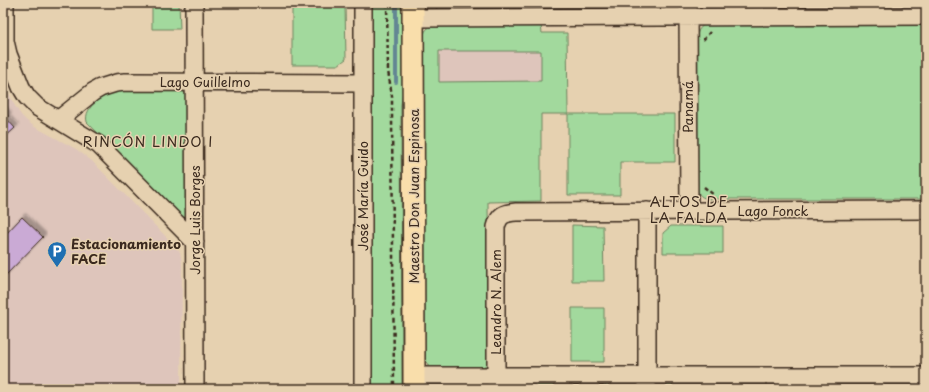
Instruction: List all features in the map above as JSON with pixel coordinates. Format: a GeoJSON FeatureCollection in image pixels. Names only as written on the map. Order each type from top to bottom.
{"type":"FeatureCollection","features":[{"type":"Feature","properties":{"kind":"main road","name":"Maestro Don Juan Espinosa"},"geometry":{"type":"LineString","coordinates":[[413,11],[414,383]]}},
{"type":"Feature","properties":{"kind":"street"},"geometry":{"type":"LineString","coordinates":[[5,3],[4,23],[8,54],[24,93],[30,101],[37,107],[99,145],[195,242]]}},
{"type":"Feature","properties":{"kind":"street","name":"Jorge Luis Borges"},"geometry":{"type":"LineString","coordinates":[[194,3],[195,389]]}},
{"type":"Feature","properties":{"kind":"street","name":"José María Guido"},"geometry":{"type":"LineString","coordinates":[[363,3],[363,389]]}},
{"type":"Feature","properties":{"kind":"street","name":"Panamá"},"geometry":{"type":"LineString","coordinates":[[688,10],[689,211]]}},
{"type":"Feature","properties":{"kind":"street"},"geometry":{"type":"LineString","coordinates":[[413,11],[819,10],[926,16]]}},
{"type":"Feature","properties":{"kind":"street","name":"Lago Guillelmo"},"geometry":{"type":"LineString","coordinates":[[58,120],[100,88],[125,82],[363,83]]}},
{"type":"Feature","properties":{"kind":"street","name":"Lago Fonck"},"geometry":{"type":"LineString","coordinates":[[500,216],[516,212],[926,210]]}},
{"type":"Feature","properties":{"kind":"street"},"geometry":{"type":"LineString","coordinates":[[647,211],[647,382]]}},
{"type":"Feature","properties":{"kind":"street","name":"Leandro N. Alem"},"geometry":{"type":"LineString","coordinates":[[496,383],[496,233],[497,221],[500,216]]}},
{"type":"Feature","properties":{"kind":"street"},"geometry":{"type":"LineString","coordinates":[[414,383],[647,382],[926,376]]}},
{"type":"Feature","properties":{"kind":"path"},"geometry":{"type":"LineString","coordinates":[[387,3],[387,64],[392,96],[394,389]]}},
{"type":"Feature","properties":{"kind":"path"},"geometry":{"type":"LineString","coordinates":[[703,47],[703,39],[711,31]]}},
{"type":"Feature","properties":{"kind":"path"},"geometry":{"type":"LineString","coordinates":[[703,186],[712,195],[720,195]]}},
{"type":"Feature","properties":{"kind":"shaded area"},"geometry":{"type":"Polygon","coordinates":[[[439,51],[541,51],[541,82],[439,82],[439,51]]]}},
{"type":"Feature","properties":{"kind":"shaded area"},"geometry":{"type":"Polygon","coordinates":[[[3,79],[15,106],[27,121],[35,127],[76,149],[92,161],[180,252],[182,262],[181,389],[3,389],[3,79]]]}},
{"type":"Feature","properties":{"kind":"green space"},"geometry":{"type":"Polygon","coordinates":[[[152,3],[179,3],[180,29],[152,29],[152,3]]]}},
{"type":"Feature","properties":{"kind":"green space"},"geometry":{"type":"Polygon","coordinates":[[[208,3],[277,3],[277,5],[208,5],[208,3]]]}},
{"type":"Feature","properties":{"kind":"green space"},"geometry":{"type":"Polygon","coordinates":[[[371,3],[406,3],[406,69],[401,105],[402,389],[369,389],[371,3]]]}},
{"type":"Feature","properties":{"kind":"green space"},"geometry":{"type":"Polygon","coordinates":[[[292,5],[345,5],[346,59],[338,65],[292,65],[292,5]]]}},
{"type":"Feature","properties":{"kind":"green space"},"geometry":{"type":"Polygon","coordinates":[[[926,24],[926,199],[709,199],[702,197],[699,194],[697,188],[697,36],[702,27],[705,25],[926,24]]]}},
{"type":"Feature","properties":{"kind":"green space"},"geometry":{"type":"Polygon","coordinates":[[[432,26],[541,26],[542,33],[567,33],[568,114],[541,114],[541,201],[488,202],[489,358],[487,364],[482,368],[433,368],[428,365],[425,359],[424,35],[425,31],[432,26]],[[439,51],[439,82],[541,81],[541,51],[439,51]]]}},
{"type":"Feature","properties":{"kind":"green space"},"geometry":{"type":"Polygon","coordinates":[[[119,90],[182,90],[187,96],[187,219],[184,220],[181,218],[87,122],[88,111],[96,102],[108,94],[119,90]]]}},
{"type":"Feature","properties":{"kind":"green space"},"geometry":{"type":"Polygon","coordinates":[[[568,114],[675,114],[675,162],[620,162],[620,195],[568,195],[568,114]]]}},
{"type":"Feature","properties":{"kind":"green space"},"geometry":{"type":"Polygon","coordinates":[[[572,225],[603,226],[604,281],[572,281],[572,225]]]}},
{"type":"Feature","properties":{"kind":"green space"},"geometry":{"type":"Polygon","coordinates":[[[671,226],[723,226],[723,253],[663,253],[663,233],[671,226]]]}},
{"type":"Feature","properties":{"kind":"green space"},"geometry":{"type":"Polygon","coordinates":[[[572,308],[604,308],[604,362],[572,362],[572,308]]]}},
{"type":"Feature","properties":{"kind":"green space"},"geometry":{"type":"Polygon","coordinates":[[[637,383],[640,385],[641,389],[505,389],[507,384],[637,383]]]}},
{"type":"Feature","properties":{"kind":"green space"},"geometry":{"type":"Polygon","coordinates":[[[926,383],[926,389],[654,389],[657,384],[926,383]]]}},
{"type":"Feature","properties":{"kind":"green space"},"geometry":{"type":"Polygon","coordinates":[[[432,384],[485,384],[489,389],[427,389],[432,384]]]}},
{"type":"Feature","properties":{"kind":"building"},"geometry":{"type":"Polygon","coordinates":[[[3,110],[8,116],[6,118],[15,128],[3,139],[3,110]]]}},
{"type":"Feature","properties":{"kind":"building"},"geometry":{"type":"Polygon","coordinates":[[[22,217],[43,237],[3,278],[3,237],[22,217]]]}},
{"type":"Feature","properties":{"kind":"waterway"},"geometry":{"type":"LineString","coordinates":[[396,3],[396,82]]}},
{"type":"Feature","properties":{"kind":"place","name":"Estacionamiento FACE"},"geometry":{"type":"Point","coordinates":[57,268]}},
{"type":"Feature","properties":{"kind":"district","name":"RINCÓN LINDO I"},"geometry":{"type":"Point","coordinates":[148,142]}},
{"type":"Feature","properties":{"kind":"district","name":"ALTOS DE LA FALDA"},"geometry":{"type":"Point","coordinates":[689,210]}}]}
